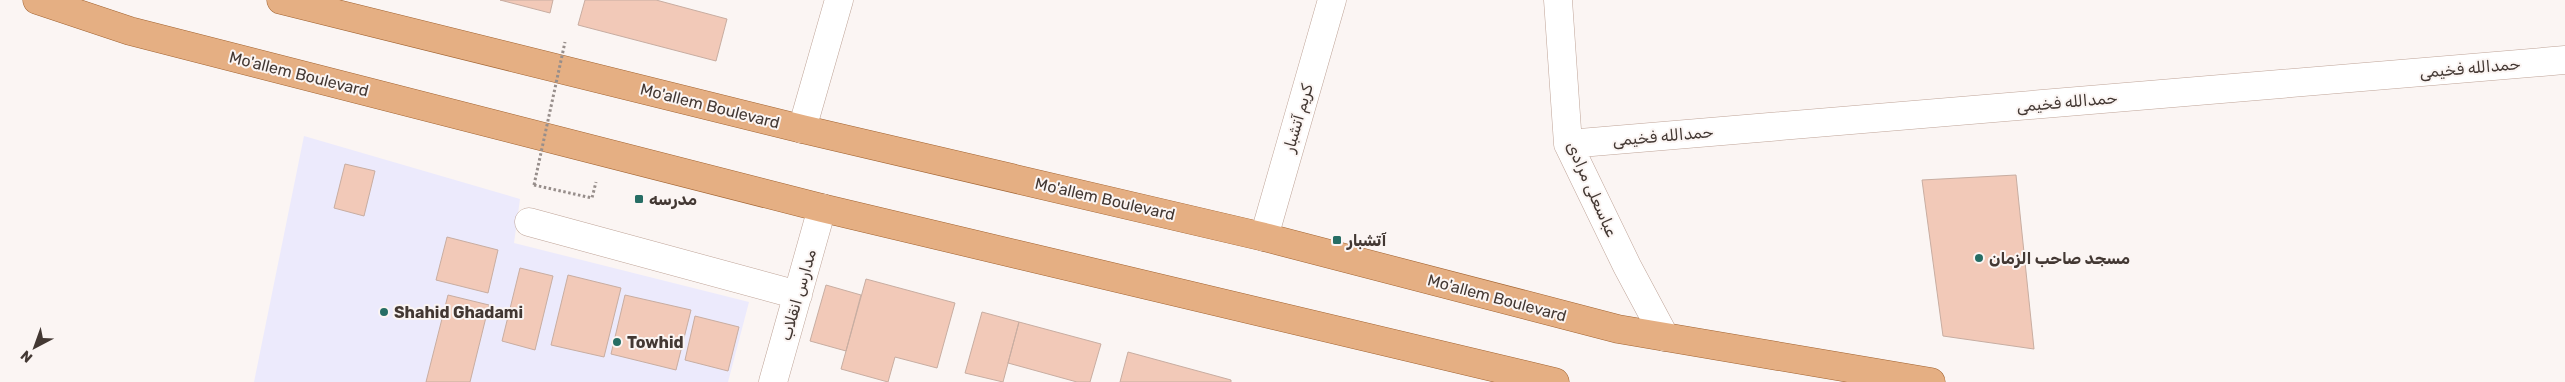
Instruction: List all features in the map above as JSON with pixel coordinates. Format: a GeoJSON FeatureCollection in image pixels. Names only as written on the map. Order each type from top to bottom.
{"type":"FeatureCollection","features":[{"type":"Feature","properties":{"kind":"main road","name":"Mo'allem Boulevard"},"geometry":{"type":"LineString","coordinates":[[37,0],[130,31],[822,208],[1555,382]]}},
{"type":"Feature","properties":{"kind":"main road","name":"Mo'allem Boulevard"},"geometry":{"type":"LineString","coordinates":[[281,0],[802,129],[1264,236],[1618,329],[1931,382]]}},
{"type":"Feature","properties":{"kind":"street"},"geometry":{"type":"LineString","coordinates":[[802,129],[839,0]]}},
{"type":"Feature","properties":{"kind":"street","name":"کریم آتشبار"},"geometry":{"type":"LineString","coordinates":[[1264,236],[1332,0]]}},
{"type":"Feature","properties":{"kind":"street","name":"عباسعلی مرادی"},"geometry":{"type":"LineString","coordinates":[[1558,0],[1568,144],[1627,266],[1665,337]]}},
{"type":"Feature","properties":{"kind":"street","name":"حمدالله فخیمی"},"geometry":{"type":"LineString","coordinates":[[1568,144],[2565,60]]}},
{"type":"Feature","properties":{"kind":"street","name":"مدارس انقلاب"},"geometry":{"type":"LineString","coordinates":[[774,382],[822,208]]}},
{"type":"Feature","properties":{"kind":"street"},"geometry":{"type":"LineString","coordinates":[[529,222],[798,295]]}},
{"type":"Feature","properties":{"kind":"path"},"geometry":{"type":"LineString","coordinates":[[565,42],[534,185],[592,198]]}},
{"type":"Feature","properties":{"kind":"shaded area","name":"Shahid Ghadami"},"geometry":{"type":"Polygon","coordinates":[[[304,136],[520,199],[514,243],[749,302],[728,382],[254,382],[304,136]]]}},
{"type":"Feature","properties":{"kind":"building"},"geometry":{"type":"Polygon","coordinates":[[[500,0],[553,0],[550,13],[500,0]]]}},
{"type":"Feature","properties":{"kind":"building"},"geometry":{"type":"Polygon","coordinates":[[[585,0],[656,0],[727,19],[716,61],[578,25],[585,0]]]}},
{"type":"Feature","properties":{"kind":"building"},"geometry":{"type":"Polygon","coordinates":[[[345,164],[375,171],[364,216],[334,208],[345,164]]]}},
{"type":"Feature","properties":{"kind":"building","name":"مسجد صاحب الزمان"},"geometry":{"type":"Polygon","coordinates":[[[2016,175],[2034,349],[1943,336],[1922,180],[2016,175]]]}},
{"type":"Feature","properties":{"kind":"building"},"geometry":{"type":"Polygon","coordinates":[[[447,237],[498,250],[488,293],[436,280],[447,237]]]}},
{"type":"Feature","properties":{"kind":"building"},"geometry":{"type":"Polygon","coordinates":[[[520,268],[553,276],[535,350],[502,341],[520,268]]]}},
{"type":"Feature","properties":{"kind":"building"},"geometry":{"type":"Polygon","coordinates":[[[568,275],[621,288],[604,357],[551,345],[568,275]]]}},
{"type":"Feature","properties":{"kind":"building"},"geometry":{"type":"Polygon","coordinates":[[[866,279],[955,303],[937,368],[895,357],[888,382],[841,369],[866,279]]]}},
{"type":"Feature","properties":{"kind":"building"},"geometry":{"type":"Polygon","coordinates":[[[826,285],[861,295],[846,351],[810,341],[826,285]]]}},
{"type":"Feature","properties":{"kind":"building"},"geometry":{"type":"Polygon","coordinates":[[[448,295],[489,305],[470,382],[426,382],[448,295]]]}},
{"type":"Feature","properties":{"kind":"building"},"geometry":{"type":"Polygon","coordinates":[[[625,295],[691,310],[676,370],[611,354],[625,295]]]}},
{"type":"Feature","properties":{"kind":"building"},"geometry":{"type":"Polygon","coordinates":[[[982,312],[1019,322],[1003,382],[965,373],[982,312]]]}},
{"type":"Feature","properties":{"kind":"building"},"geometry":{"type":"Polygon","coordinates":[[[695,316],[739,327],[728,371],[685,360],[695,316]]]}},
{"type":"Feature","properties":{"kind":"building"},"geometry":{"type":"Polygon","coordinates":[[[1019,322],[1101,344],[1090,382],[1077,382],[1008,363],[1019,322]]]}},
{"type":"Feature","properties":{"kind":"building"},"geometry":{"type":"Polygon","coordinates":[[[1128,352],[1231,380],[1231,382],[1120,382],[1128,352]]]}},
{"type":"Feature","properties":{"kind":"place","name":"مدرسه"},"geometry":{"type":"Point","coordinates":[639,199]}},
{"type":"Feature","properties":{"kind":"place","name":"آتشبار"},"geometry":{"type":"Point","coordinates":[1337,240]}},
{"type":"Feature","properties":{"kind":"place","name":"مسجد صاحب الزمان"},"geometry":{"type":"Point","coordinates":[1979,258]}},
{"type":"Feature","properties":{"kind":"place","name":"Shahid Ghadami"},"geometry":{"type":"Point","coordinates":[384,312]}},
{"type":"Feature","properties":{"kind":"place","name":"Towhid"},"geometry":{"type":"Point","coordinates":[617,342]}}]}
